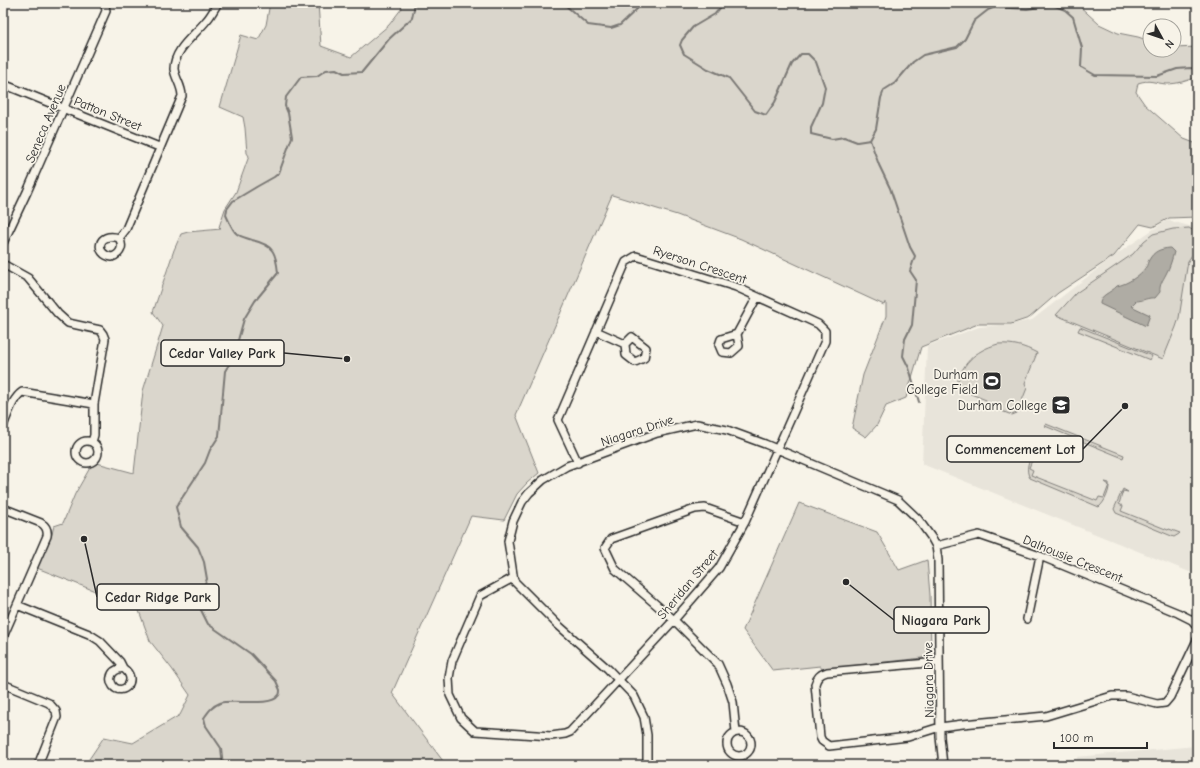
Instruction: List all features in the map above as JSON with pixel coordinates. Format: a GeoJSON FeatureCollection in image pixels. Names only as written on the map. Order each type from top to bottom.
{"type":"FeatureCollection","features":[{"type":"Feature","properties":{"kind":"street","name":"Seneca Avenue"},"geometry":{"type":"LineString","coordinates":[[3,243],[27,192],[106,11],[103,3]]}},
{"type":"Feature","properties":{"kind":"street"},"geometry":{"type":"LineString","coordinates":[[119,238],[126,229],[182,96],[182,91],[174,70],[175,61],[187,40],[207,20],[218,3]]}},
{"type":"Feature","properties":{"kind":"street","name":"Patton Street"},"geometry":{"type":"LineString","coordinates":[[3,84],[160,147]]}},
{"type":"Feature","properties":{"kind":"street","name":"Ryerson Crescent"},"geometry":{"type":"LineString","coordinates":[[578,463],[558,420],[626,262],[636,256],[736,287],[757,298],[818,324],[824,331],[825,341],[777,449]]}},
{"type":"Feature","properties":{"kind":"street"},"geometry":{"type":"LineString","coordinates":[[3,264],[28,278],[58,314],[68,323],[100,330],[103,334],[105,339],[94,404],[94,435],[92,442]]}},
{"type":"Feature","properties":{"kind":"street"},"geometry":{"type":"LineString","coordinates":[[737,334],[757,298]]}},
{"type":"Feature","properties":{"kind":"street"},"geometry":{"type":"LineString","coordinates":[[596,331],[626,344]]}},
{"type":"Feature","properties":{"kind":"street"},"geometry":{"type":"LineString","coordinates":[[3,426],[15,400],[22,392],[94,404]]}},
{"type":"Feature","properties":{"kind":"street","name":"Niagara Drive"},"geometry":{"type":"LineString","coordinates":[[513,578],[508,541],[513,521],[522,502],[543,480],[567,466],[657,433],[697,424],[727,430],[777,449],[898,500],[918,519],[936,546],[938,560],[940,728],[943,765]]}},
{"type":"Feature","properties":{"kind":"street","name":"Sheridan Street"},"geometry":{"type":"LineString","coordinates":[[513,578],[480,596],[452,661],[449,678],[450,696],[461,718],[475,731],[552,736],[570,732],[674,620],[719,568],[745,522],[777,449]]}},
{"type":"Feature","properties":{"kind":"street"},"geometry":{"type":"LineString","coordinates":[[3,508],[41,523],[47,529],[47,535],[3,637]]}},
{"type":"Feature","properties":{"kind":"street"},"geometry":{"type":"LineString","coordinates":[[736,732],[733,702],[718,664],[674,620],[615,569],[605,548],[611,539],[695,509],[705,508],[745,522]]}},
{"type":"Feature","properties":{"kind":"street","name":"Dalhousie Crescent"},"geometry":{"type":"LineString","coordinates":[[936,546],[979,535],[1040,556],[1178,613],[1192,620],[1197,626]]}},
{"type":"Feature","properties":{"kind":"street"},"geometry":{"type":"LineString","coordinates":[[1027,619],[1040,556]]}},
{"type":"Feature","properties":{"kind":"street"},"geometry":{"type":"LineString","coordinates":[[513,578],[529,597],[634,696],[644,717],[647,735],[647,765]]}},
{"type":"Feature","properties":{"kind":"street"},"geometry":{"type":"LineString","coordinates":[[17,604],[100,641],[120,662],[123,668]]}},
{"type":"Feature","properties":{"kind":"street"},"geometry":{"type":"LineString","coordinates":[[939,662],[822,673],[818,677],[816,684],[820,737],[822,741],[829,746],[908,737],[940,728],[1046,716],[1112,696],[1126,696],[1157,704],[1165,703],[1170,697],[1197,640]]}},
{"type":"Feature","properties":{"kind":"street"},"geometry":{"type":"LineString","coordinates":[[3,684],[49,704],[56,711],[57,717],[38,765]]}},
{"type":"Feature","properties":{"kind":"shaded area"},"geometry":{"type":"Polygon","coordinates":[[[270,3],[318,3],[321,46],[351,57],[389,25],[402,8],[400,3],[1076,3],[1099,24],[1118,33],[1142,38],[1142,58],[1182,58],[1182,48],[1197,47],[1197,77],[1170,84],[1149,81],[1142,82],[1138,83],[1136,92],[1145,105],[1184,139],[1197,144],[1197,217],[1169,218],[1153,227],[1140,224],[1114,256],[1058,293],[1029,318],[1011,324],[978,324],[921,347],[906,398],[886,406],[877,425],[866,437],[852,428],[863,375],[886,316],[886,302],[884,305],[741,239],[677,215],[612,195],[516,415],[539,473],[517,494],[504,520],[471,516],[392,693],[446,765],[85,765],[104,737],[133,743],[180,715],[190,695],[150,641],[138,608],[37,568],[54,526],[63,523],[75,494],[91,466],[97,463],[134,473],[143,391],[163,326],[153,312],[181,234],[221,229],[219,227],[225,209],[236,192],[249,156],[247,153],[243,117],[220,107],[241,35],[258,40],[266,25],[270,3]]]}},
{"type":"Feature","properties":{"kind":"shaded area","name":"Durham College"},"geometry":{"type":"Polygon","coordinates":[[[1167,220],[1197,228],[1197,575],[922,464],[927,346],[979,327],[1011,324],[1032,320],[1114,256],[1167,220]]]}},
{"type":"Feature","properties":{"kind":"shaded area"},"geometry":{"type":"Polygon","coordinates":[[[1189,228],[1197,233],[1197,253],[1192,255],[1188,261],[1179,318],[1163,359],[1056,315],[1076,293],[1133,254],[1144,241],[1153,234],[1173,229],[1189,228]]]}},
{"type":"Feature","properties":{"kind":"shaded area"},"geometry":{"type":"Polygon","coordinates":[[[1170,248],[1174,252],[1169,269],[1161,285],[1160,292],[1155,298],[1136,301],[1131,306],[1150,315],[1146,326],[1100,304],[1101,298],[1106,294],[1117,286],[1137,276],[1146,267],[1148,261],[1155,253],[1160,250],[1170,248]]]}},
{"type":"Feature","properties":{"kind":"shaded area"},"geometry":{"type":"Polygon","coordinates":[[[1080,327],[1152,356],[1150,360],[1078,331],[1080,327]]]}},
{"type":"Feature","properties":{"kind":"shaded area","name":"Durham College Field"},"geometry":{"type":"Polygon","coordinates":[[[998,344],[1009,344],[1028,348],[1037,353],[1025,383],[1027,388],[1017,413],[1012,415],[988,406],[986,400],[956,388],[965,365],[982,350],[998,344]]]}},
{"type":"Feature","properties":{"kind":"shaded area"},"geometry":{"type":"Polygon","coordinates":[[[1046,424],[1124,455],[1123,458],[1045,426],[1046,424]]]}},
{"type":"Feature","properties":{"kind":"shaded area"},"geometry":{"type":"Polygon","coordinates":[[[1035,453],[1040,456],[1034,455],[1029,468],[1033,470],[1031,475],[1097,501],[1099,497],[1104,498],[1109,485],[1105,499],[1099,507],[1030,478],[1028,475],[1028,465],[1035,453]]]}},
{"type":"Feature","properties":{"kind":"shaded area"},"geometry":{"type":"Polygon","coordinates":[[[1123,489],[1128,492],[1123,491],[1119,504],[1123,506],[1121,511],[1168,530],[1169,529],[1180,533],[1174,537],[1116,513],[1114,509],[1123,489]]]}},
{"type":"Feature","properties":{"kind":"shaded area"},"geometry":{"type":"Polygon","coordinates":[[[799,503],[877,532],[899,570],[927,560],[930,595],[931,657],[822,669],[820,666],[773,671],[743,630],[799,503]]]}},
{"type":"Feature","properties":{"kind":"shaded area"},"geometry":{"type":"Polygon","coordinates":[[[1197,744],[1197,765],[1078,765],[1077,757],[1196,746],[1197,744]]]}},
{"type":"Feature","properties":{"kind":"waterway"},"geometry":{"type":"LineString","coordinates":[[223,765],[221,748],[206,726],[204,718],[212,707],[225,702],[268,701],[279,695],[280,691],[276,681],[251,654],[208,624],[201,610],[199,596],[207,579],[204,562],[198,547],[181,527],[176,507],[205,463],[210,450],[219,436],[225,371],[233,358],[244,319],[255,301],[278,273],[276,260],[272,250],[265,244],[237,234],[232,228],[226,215],[227,209],[233,201],[279,173],[292,137],[288,113],[285,106],[286,97],[301,77],[317,76],[326,70],[336,69],[344,73],[362,72],[389,39],[412,18],[414,3]]}},
{"type":"Feature","properties":{"kind":"waterway"},"geometry":{"type":"LineString","coordinates":[[564,3],[588,25],[611,28],[620,25],[637,9],[640,3]]}},
{"type":"Feature","properties":{"kind":"waterway"},"geometry":{"type":"LineString","coordinates":[[724,3],[715,14],[693,27],[682,40],[680,45],[684,54],[708,69],[729,78],[755,111],[766,115],[775,102],[792,64],[801,54],[808,54],[816,62],[825,87],[822,103],[811,127],[811,134],[832,139],[844,137],[857,142],[870,140]]}},
{"type":"Feature","properties":{"kind":"waterway"},"geometry":{"type":"LineString","coordinates":[[870,140],[876,129],[881,98],[884,90],[895,83],[913,62],[923,55],[957,47],[965,39],[974,21],[988,10],[995,7],[1027,9],[1053,5],[1065,10],[1073,17],[1082,48],[1081,67],[1095,75],[1157,76],[1177,69],[1197,69]]}},
{"type":"Feature","properties":{"kind":"waterway"},"geometry":{"type":"LineString","coordinates":[[870,140],[879,165],[890,188],[910,247],[915,256],[910,271],[916,280],[912,325],[905,339],[903,356],[909,368],[919,402]]}},
{"type":"Feature","properties":{"kind":"place","name":"Cedar Valley Park"},"geometry":{"type":"Point","coordinates":[347,359]}},
{"type":"Feature","properties":{"kind":"place","name":"Durham College Field"},"geometry":{"type":"Point","coordinates":[992,381]}},
{"type":"Feature","properties":{"kind":"place","name":"Durham College"},"geometry":{"type":"Point","coordinates":[1061,405]}},
{"type":"Feature","properties":{"kind":"place","name":"Commencement Lot"},"geometry":{"type":"Point","coordinates":[1125,406]}},
{"type":"Feature","properties":{"kind":"place","name":"Cedar Ridge Park"},"geometry":{"type":"Point","coordinates":[84,539]}},
{"type":"Feature","properties":{"kind":"place","name":"Niagara Park"},"geometry":{"type":"Point","coordinates":[846,582]}}]}
